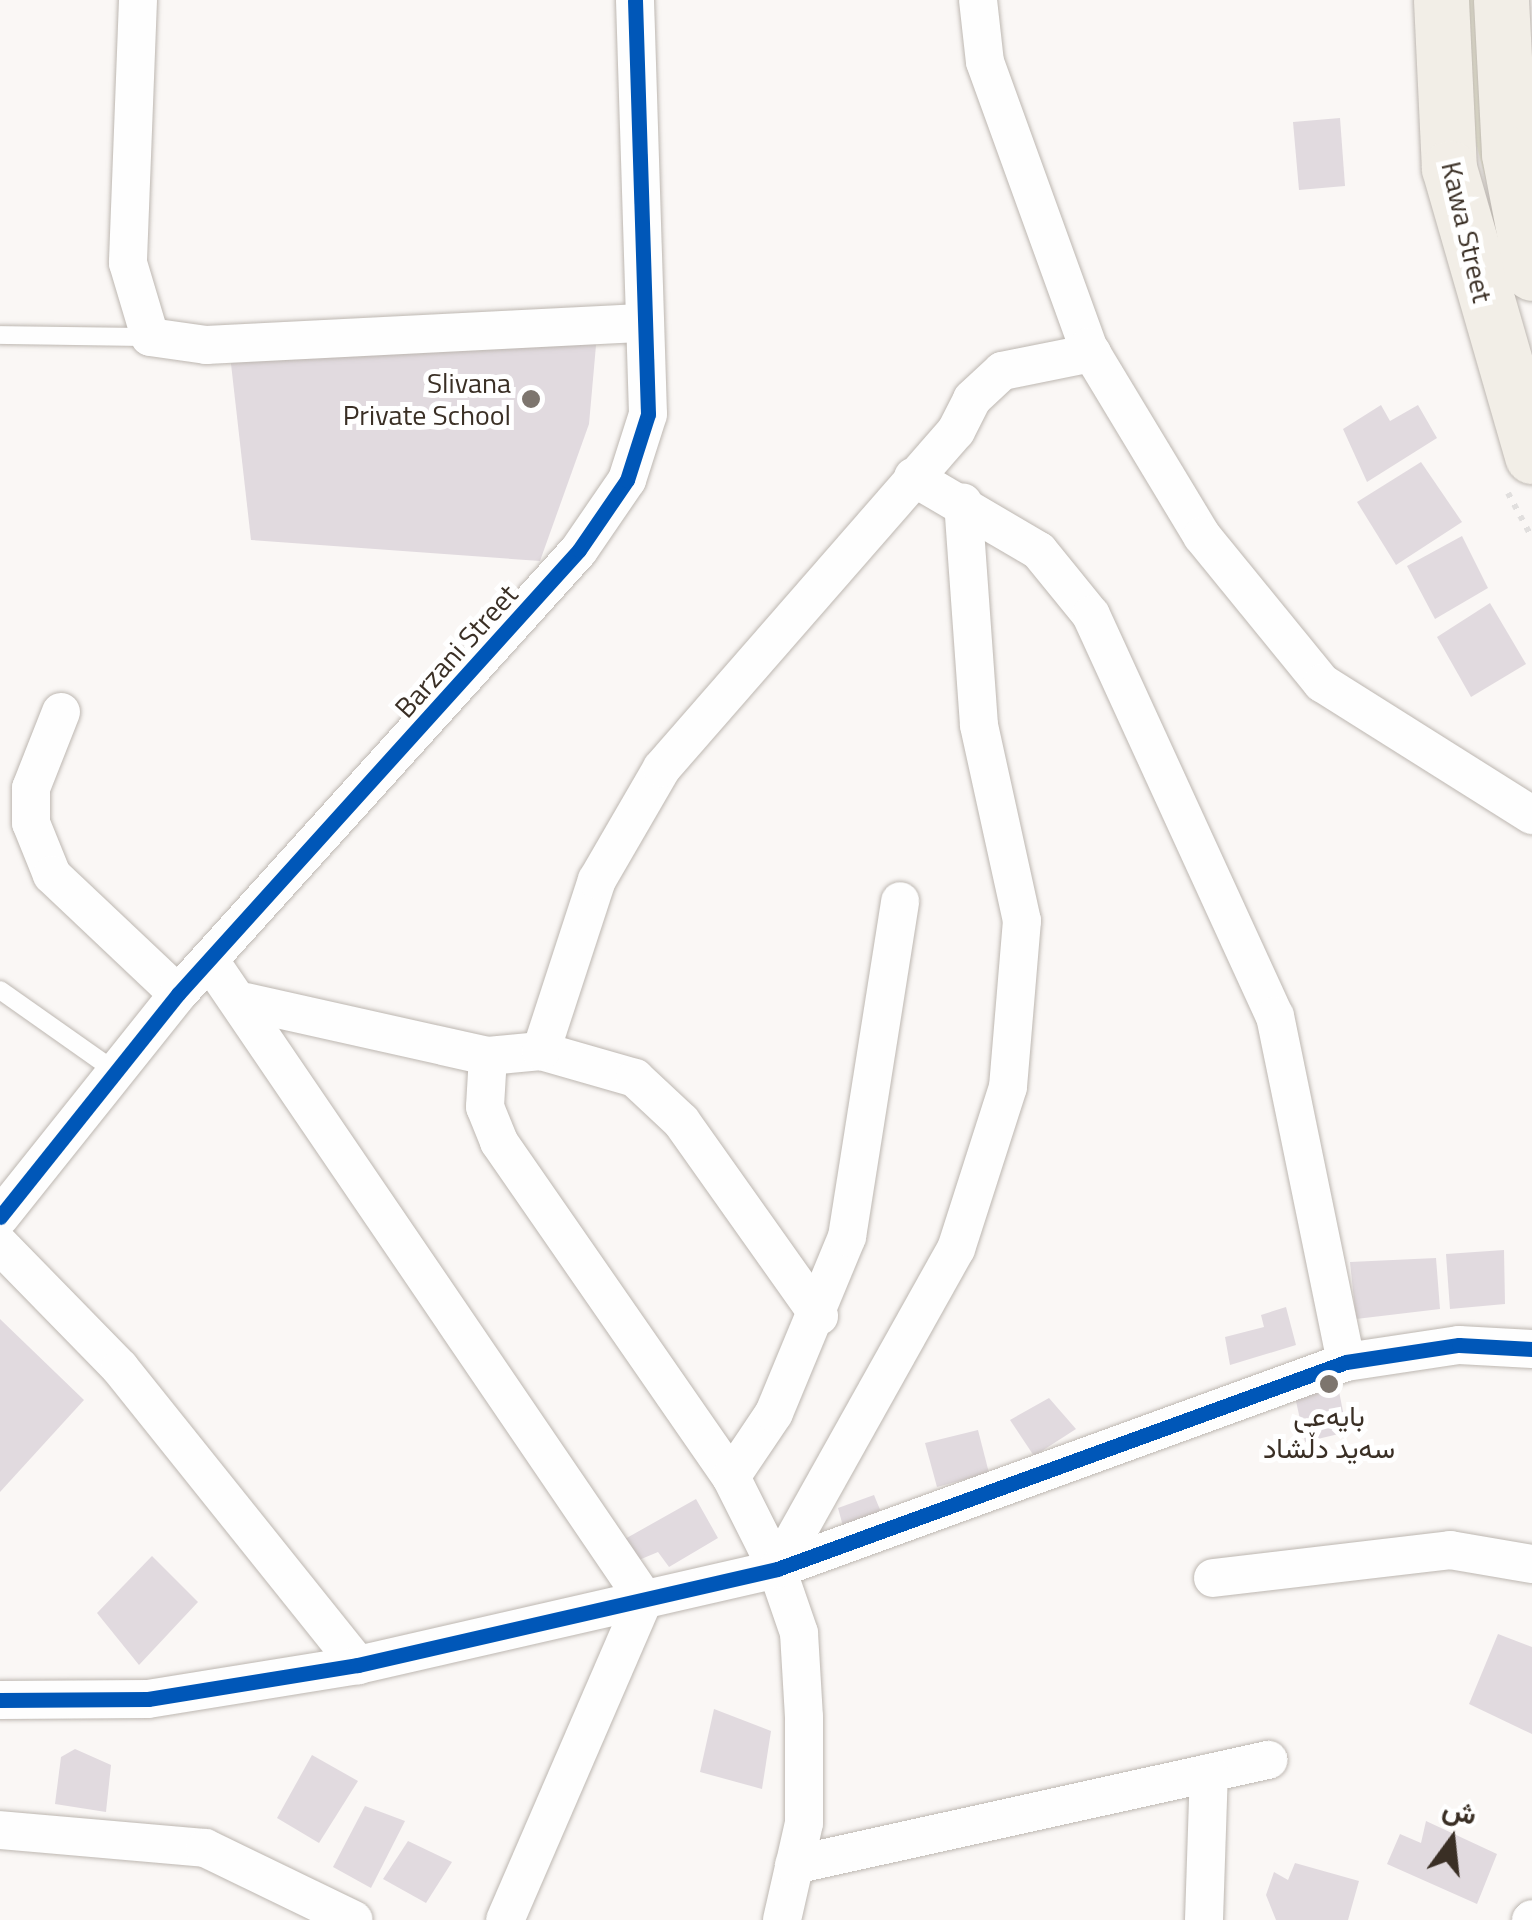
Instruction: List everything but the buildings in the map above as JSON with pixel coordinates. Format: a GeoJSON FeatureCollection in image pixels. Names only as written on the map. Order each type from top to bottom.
{"type":"FeatureCollection","features":[{"type":"Feature","properties":{"kind":"main road","name":"Kawa Street"},"geometry":{"type":"LineString","coordinates":[[1441,0],[1458,210],[1532,456]]}},
{"type":"Feature","properties":{"kind":"main road","name":"Kawa Street"},"geometry":{"type":"LineString","coordinates":[[1511,23],[1515,196],[1532,273]]}},
{"type":"Feature","properties":{"kind":"main road"},"geometry":{"type":"LineString","coordinates":[[1458,210],[1515,196]]}},
{"type":"Feature","properties":{"kind":"street"},"geometry":{"type":"LineString","coordinates":[[138,0],[128,263],[150,337],[206,345],[644,323]]}},
{"type":"Feature","properties":{"kind":"street","name":"Barzani Street"},"geometry":{"type":"LineString","coordinates":[[0,1217],[178,994],[594,533],[642,441],[645,92],[635,0]]}},
{"type":"Feature","properties":{"kind":"street"},"geometry":{"type":"LineString","coordinates":[[978,0],[986,62],[1092,352],[1202,536],[1322,683],[1532,815]]}},
{"type":"Feature","properties":{"kind":"street"},"geometry":{"type":"LineString","coordinates":[[542,1052],[620,831],[662,768],[1002,371],[1092,352]]}},
{"type":"Feature","properties":{"kind":"street"},"geometry":{"type":"LineString","coordinates":[[913,476],[1040,551],[1092,614],[1256,966],[1314,1179],[1346,1362]]}},
{"type":"Feature","properties":{"kind":"street"},"geometry":{"type":"LineString","coordinates":[[778,1569],[956,1250],[1008,1087],[1022,921],[978,725],[964,503]]}},
{"type":"Feature","properties":{"kind":"street"},"geometry":{"type":"LineString","coordinates":[[61,712],[31,788],[31,823],[52,874],[178,994]]}},
{"type":"Feature","properties":{"kind":"street"},"geometry":{"type":"LineString","coordinates":[[731,1476],[774,1413],[819,1316],[873,1112],[900,901]]}},
{"type":"Feature","properties":{"kind":"street"},"geometry":{"type":"LineString","coordinates":[[210,962],[246,1002],[644,1599]]}},
{"type":"Feature","properties":{"kind":"street"},"geometry":{"type":"LineString","coordinates":[[246,1002],[488,1056],[542,1052],[634,1078],[669,1110],[819,1316]]}},
{"type":"Feature","properties":{"kind":"street"},"geometry":{"type":"LineString","coordinates":[[488,1056],[485,1107],[499,1142],[731,1476],[778,1569],[799,1633],[804,1717],[794,1865],[782,1920]]}},
{"type":"Feature","properties":{"kind":"street"},"geometry":{"type":"LineString","coordinates":[[0,1245],[120,1368],[358,1665]]}},
{"type":"Feature","properties":{"kind":"street"},"geometry":{"type":"LineString","coordinates":[[0,1700],[148,1699],[358,1665],[778,1569],[1346,1362],[1459,1345],[1532,1349]]}},
{"type":"Feature","properties":{"kind":"street"},"geometry":{"type":"LineString","coordinates":[[1213,1578],[1450,1550],[1532,1564]]}},
{"type":"Feature","properties":{"kind":"street"},"geometry":{"type":"LineString","coordinates":[[506,1920],[644,1599]]}},
{"type":"Feature","properties":{"kind":"street"},"geometry":{"type":"LineString","coordinates":[[794,1865],[1269,1760]]}},
{"type":"Feature","properties":{"kind":"street"},"geometry":{"type":"LineString","coordinates":[[1204,1920],[1209,1773]]}},
{"type":"Feature","properties":{"kind":"street"},"geometry":{"type":"LineString","coordinates":[[0,1830],[205,1848],[354,1920]]}},
{"type":"Feature","properties":{"kind":"lane"},"geometry":{"type":"LineString","coordinates":[[0,335],[150,337]]}},
{"type":"Feature","properties":{"kind":"lane"},"geometry":{"type":"LineString","coordinates":[[0,990],[115,1071]]}},
{"type":"Feature","properties":{"kind":"green space"},"geometry":{"type":"Polygon","coordinates":[[[1462,0],[1483,0],[1499,179],[1487,184],[1469,117],[1462,0]]]}},
{"type":"Feature","properties":{"kind":"cycle path"},"geometry":{"type":"LineString","coordinates":[[0,1217],[178,994],[579,550],[627,480],[648,414],[635,0]]}},
{"type":"Feature","properties":{"kind":"cycle path"},"geometry":{"type":"LineString","coordinates":[[0,1700],[148,1699],[358,1665],[777,1569],[1346,1362],[1459,1345],[1532,1349]]}},
{"type":"Feature","properties":{"kind":"place","name":"Slivana Private School"},"geometry":{"type":"Point","coordinates":[531,399]}},
{"type":"Feature","properties":{"kind":"place","name":"بایەعی سەید دڵشاد"},"geometry":{"type":"Point","coordinates":[1329,1384]}}]}
